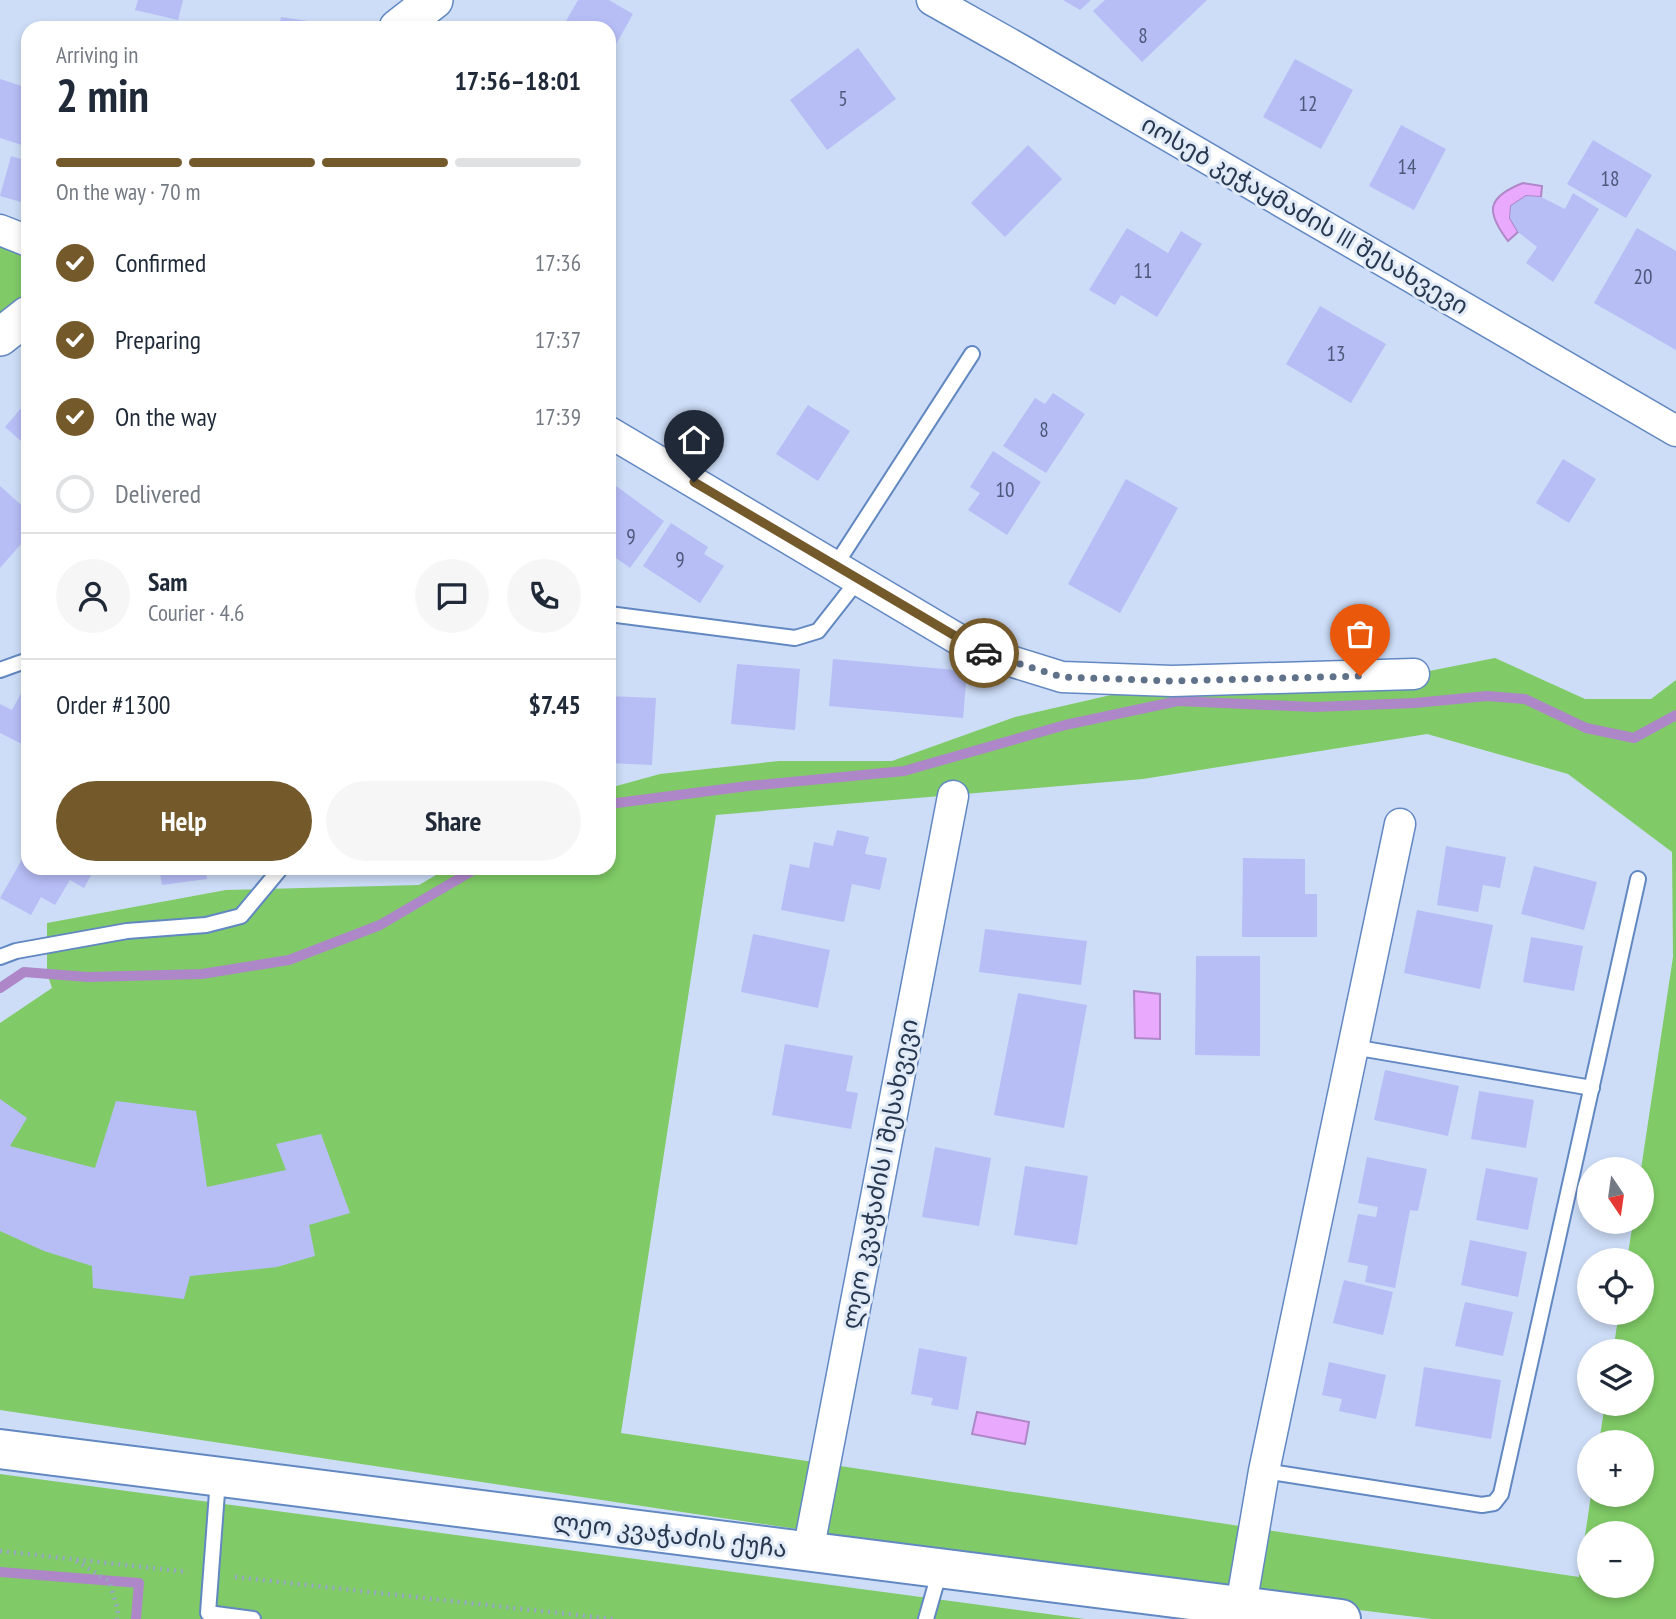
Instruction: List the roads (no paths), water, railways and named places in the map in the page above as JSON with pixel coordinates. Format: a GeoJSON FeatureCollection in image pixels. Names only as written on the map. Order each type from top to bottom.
{"type":"FeatureCollection","features":[{"type":"Feature","properties":{"kind":"main road","name":"ლეო კვაჭაძის ქუჩა"},"geometry":{"type":"LineString","coordinates":[[0,1449],[1341,1619]]}},
{"type":"Feature","properties":{"kind":"street"},"geometry":{"type":"LineString","coordinates":[[407,21],[434,0]]}},
{"type":"Feature","properties":{"kind":"street","name":"იოსებ კეჭაყმაძის III შესახვევი"},"geometry":{"type":"LineString","coordinates":[[932,0],[1676,431]]}},
{"type":"Feature","properties":{"kind":"street"},"geometry":{"type":"LineString","coordinates":[[0,230],[21,238]]}},
{"type":"Feature","properties":{"kind":"street"},"geometry":{"type":"LineString","coordinates":[[0,337],[21,320]]}},
{"type":"Feature","properties":{"kind":"street"},"geometry":{"type":"LineString","coordinates":[[616,436],[978,651],[1062,677],[1172,681],[1414,674]]}},
{"type":"Feature","properties":{"kind":"street","name":"ლეო კვაჭაძის I შესახვევი"},"geometry":{"type":"LineString","coordinates":[[808,1552],[953,796]]}},
{"type":"Feature","properties":{"kind":"street"},"geometry":{"type":"LineString","coordinates":[[1241,1606],[1264,1471],[1400,824]]}},
{"type":"Feature","properties":{"kind":"lane"},"geometry":{"type":"LineString","coordinates":[[616,615],[795,638],[818,631],[847,573],[972,354]]}},
{"type":"Feature","properties":{"kind":"lane"},"geometry":{"type":"LineString","coordinates":[[0,670],[21,662]]}},
{"type":"Feature","properties":{"kind":"lane"},"geometry":{"type":"LineString","coordinates":[[0,957],[16,951],[127,931],[206,925],[241,916],[275,875]]}},
{"type":"Feature","properties":{"kind":"lane"},"geometry":{"type":"LineString","coordinates":[[1264,1471],[1482,1505],[1494,1503],[1501,1494],[1638,880]]}},
{"type":"Feature","properties":{"kind":"lane"},"geometry":{"type":"LineString","coordinates":[[1353,1047],[1592,1087]]}},
{"type":"Feature","properties":{"kind":"lane"},"geometry":{"type":"LineString","coordinates":[[218,1477],[208,1613],[253,1619]]}},
{"type":"Feature","properties":{"kind":"lane"},"geometry":{"type":"LineString","coordinates":[[926,1619],[940,1569]]}},
{"type":"Feature","properties":{"kind":"waterway"},"geometry":{"type":"LineString","coordinates":[[616,803],[748,786],[904,771],[1065,725],[1178,701],[1314,707],[1415,703],[1487,696],[1525,699],[1586,728],[1634,738],[1676,715]]}},
{"type":"Feature","properties":{"kind":"waterway"},"geometry":{"type":"LineString","coordinates":[[0,988],[24,972],[88,977],[202,974],[289,960],[380,925],[465,875]]}},
{"type":"Feature","properties":{"kind":"waterway"},"geometry":{"type":"LineString","coordinates":[[0,1572],[139,1583],[136,1619]]}}]}
